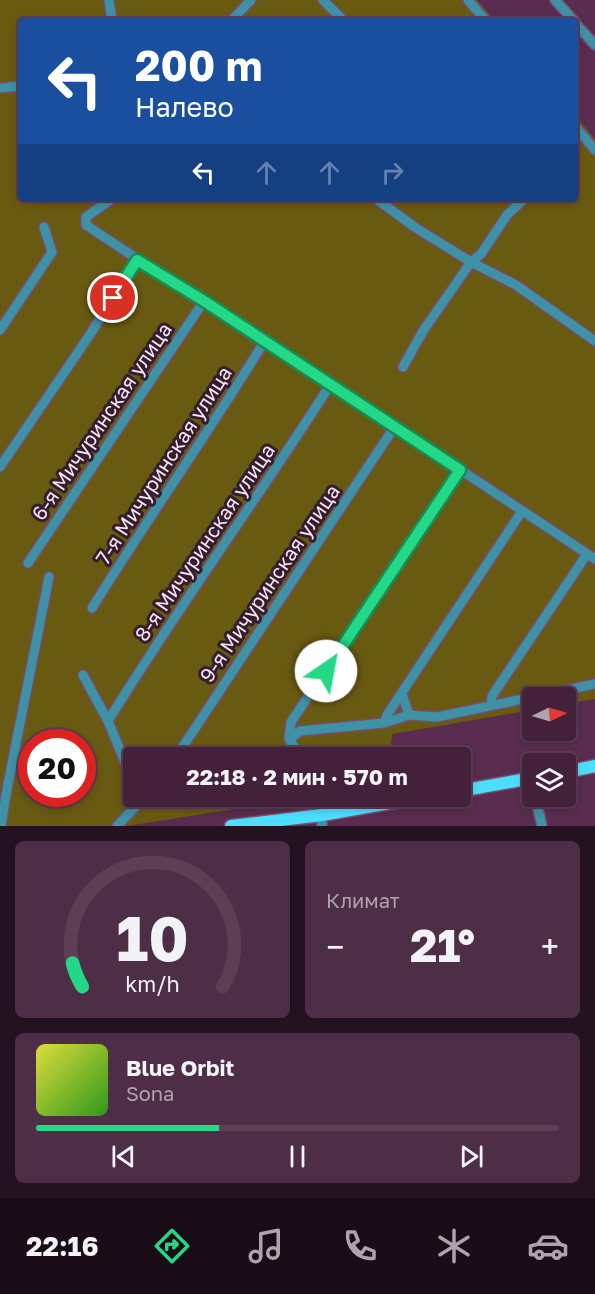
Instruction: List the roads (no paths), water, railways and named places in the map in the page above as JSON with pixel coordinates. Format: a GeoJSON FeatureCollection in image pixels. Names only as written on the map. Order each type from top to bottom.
{"type":"FeatureCollection","features":[{"type":"Feature","properties":{"kind":"main road"},"geometry":{"type":"LineString","coordinates":[[576,770],[595,766]]}},
{"type":"Feature","properties":{"kind":"main road"},"geometry":{"type":"LineString","coordinates":[[471,789],[522,782]]}},
{"type":"Feature","properties":{"kind":"main road"},"geometry":{"type":"LineString","coordinates":[[231,826],[322,820],[380,807]]}},
{"type":"Feature","properties":{"kind":"street"},"geometry":{"type":"LineString","coordinates":[[109,0],[112,18]]}},
{"type":"Feature","properties":{"kind":"street"},"geometry":{"type":"LineString","coordinates":[[234,18],[251,0]]}},
{"type":"Feature","properties":{"kind":"street"},"geometry":{"type":"LineString","coordinates":[[323,0],[341,18]]}},
{"type":"Feature","properties":{"kind":"street"},"geometry":{"type":"LineString","coordinates":[[468,0],[483,18]]}},
{"type":"Feature","properties":{"kind":"street"},"geometry":{"type":"LineString","coordinates":[[555,0],[571,18]]}},
{"type":"Feature","properties":{"kind":"street"},"geometry":{"type":"LineString","coordinates":[[578,26],[595,45]]}},
{"type":"Feature","properties":{"kind":"street"},"geometry":{"type":"LineString","coordinates":[[0,88],[18,86]]}},
{"type":"Feature","properties":{"kind":"street"},"geometry":{"type":"LineString","coordinates":[[578,131],[595,150]]}},
{"type":"Feature","properties":{"kind":"street"},"geometry":{"type":"LineString","coordinates":[[578,142],[588,142]]}},
{"type":"Feature","properties":{"kind":"street"},"geometry":{"type":"LineString","coordinates":[[109,201],[86,217],[87,225],[137,260],[204,301],[591,556],[492,696],[491,706]]}},
{"type":"Feature","properties":{"kind":"street"},"geometry":{"type":"LineString","coordinates":[[379,201],[416,228],[471,262],[516,285],[595,341]]}},
{"type":"Feature","properties":{"kind":"street"},"geometry":{"type":"LineString","coordinates":[[403,367],[423,331],[471,262],[481,254],[507,215],[521,201]]}},
{"type":"Feature","properties":{"kind":"street"},"geometry":{"type":"LineString","coordinates":[[0,330],[52,252],[44,227]]}},
{"type":"Feature","properties":{"kind":"street"},"geometry":{"type":"LineString","coordinates":[[0,467],[89,336],[137,260]]}},
{"type":"Feature","properties":{"kind":"street","name":"6-я Мичуринская улица"},"geometry":{"type":"LineString","coordinates":[[28,563],[204,301]]}},
{"type":"Feature","properties":{"kind":"street","name":"7-я Мичуринская улица"},"geometry":{"type":"LineString","coordinates":[[93,608],[264,342]]}},
{"type":"Feature","properties":{"kind":"street","name":"8-я Мичуринская улица"},"geometry":{"type":"LineString","coordinates":[[108,721],[154,648],[330,385]]}},
{"type":"Feature","properties":{"kind":"street","name":"9-я Мичуринская улица"},"geometry":{"type":"LineString","coordinates":[[183,747],[395,426]]}},
{"type":"Feature","properties":{"kind":"street"},"geometry":{"type":"LineString","coordinates":[[294,747],[289,739],[291,722],[460,470]]}},
{"type":"Feature","properties":{"kind":"street"},"geometry":{"type":"LineString","coordinates":[[384,723],[387,715],[522,511]]}},
{"type":"Feature","properties":{"kind":"street"},"geometry":{"type":"LineString","coordinates":[[1,826],[49,578]]}},
{"type":"Feature","properties":{"kind":"street"},"geometry":{"type":"LineString","coordinates":[[83,675],[108,721],[123,757]]}},
{"type":"Feature","properties":{"kind":"street"},"geometry":{"type":"LineString","coordinates":[[289,739],[300,731],[384,723],[409,715],[437,717],[595,684]]}},
{"type":"Feature","properties":{"kind":"street"},"geometry":{"type":"LineString","coordinates":[[402,694],[409,715]]}},
{"type":"Feature","properties":{"kind":"street"},"geometry":{"type":"LineString","coordinates":[[117,826],[135,807]]}},
{"type":"Feature","properties":{"kind":"street"},"geometry":{"type":"LineString","coordinates":[[538,807],[542,826]]}}]}
